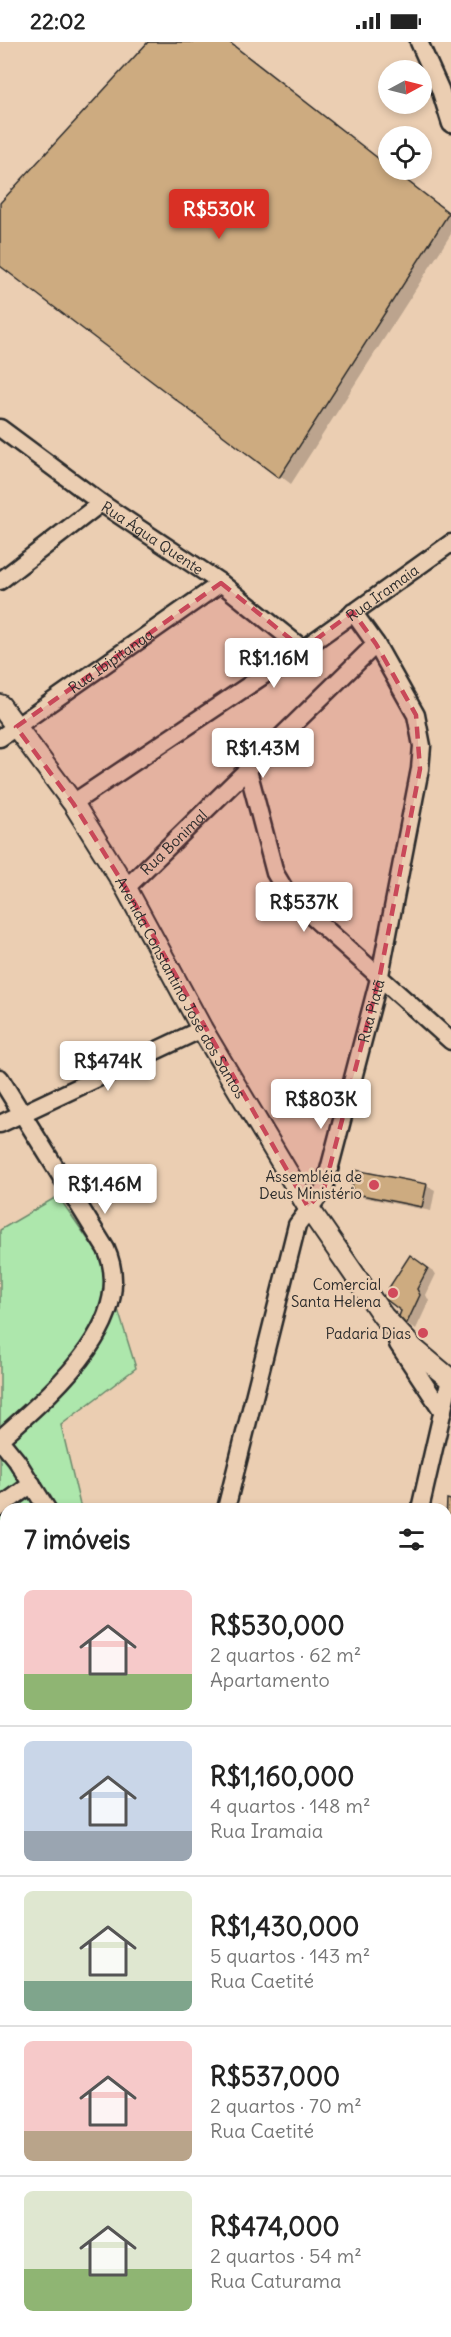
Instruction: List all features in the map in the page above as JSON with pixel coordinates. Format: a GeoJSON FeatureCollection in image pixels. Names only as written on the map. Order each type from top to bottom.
{"type":"FeatureCollection","features":[{"type":"Feature","properties":{"kind":"street"},"geometry":{"type":"LineString","coordinates":[[419,42],[440,89],[451,124]]}},
{"type":"Feature","properties":{"kind":"street","name":"Rua Água Quente"},"geometry":{"type":"LineString","coordinates":[[1,431],[101,503],[221,583],[303,649]]}},
{"type":"Feature","properties":{"kind":"street"},"geometry":{"type":"LineString","coordinates":[[0,581],[101,503]]}},
{"type":"Feature","properties":{"kind":"street","name":"Rua Iramaia"},"geometry":{"type":"LineString","coordinates":[[73,803],[303,649],[451,543]]}},
{"type":"Feature","properties":{"kind":"street","name":"Rua Ibipitanga"},"geometry":{"type":"LineString","coordinates":[[8,732],[221,583]]}},
{"type":"Feature","properties":{"kind":"street","name":"Rua Piatã"},"geometry":{"type":"LineString","coordinates":[[228,1503],[297,1225],[308,1207],[324,1189],[380,975],[417,794],[422,746],[420,726],[411,702],[376,644],[353,612]]}},
{"type":"Feature","properties":{"kind":"street","name":"Rua Bonimal"},"geometry":{"type":"LineString","coordinates":[[126,888],[376,644]]}},
{"type":"Feature","properties":{"kind":"street","name":"Avenida Constantino José dos Santos"},"geometry":{"type":"LineString","coordinates":[[0,705],[8,732],[73,803],[126,888],[202,1029],[308,1207],[370,1300],[393,1328],[451,1379]]}},
{"type":"Feature","properties":{"kind":"street"},"geometry":{"type":"LineString","coordinates":[[248,770],[275,873],[288,895],[451,1041]]}},
{"type":"Feature","properties":{"kind":"street"},"geometry":{"type":"LineString","coordinates":[[0,1124],[202,1029]]}},
{"type":"Feature","properties":{"kind":"street"},"geometry":{"type":"LineString","coordinates":[[0,1078],[106,1249],[115,1276],[115,1291],[109,1310],[79,1363],[61,1384],[0,1439],[43,1503]]}},
{"type":"Feature","properties":{"kind":"street"},"geometry":{"type":"LineString","coordinates":[[393,1328],[398,1344],[443,1412]]}},
{"type":"Feature","properties":{"kind":"street"},"geometry":{"type":"LineString","coordinates":[[421,1503],[451,1379]]}},
{"type":"Feature","properties":{"kind":"street"},"geometry":{"type":"LineString","coordinates":[[6,1503],[32,1484]]}},
{"type":"Feature","properties":{"kind":"highlighted area"},"geometry":{"type":"Polygon","coordinates":[[[221,583],[303,649],[353,612],[376,644],[416,715],[420,769],[380,975],[324,1189],[308,1207],[126,888],[73,803],[16,727],[221,583]]]}},
{"type":"Feature","properties":{"kind":"green space"},"geometry":{"type":"Polygon","coordinates":[[[58,1196],[103,1261],[136,1368],[61,1425],[80,1503],[0,1503],[0,1230],[58,1196]]]}},
{"type":"Feature","properties":{"kind":"building"},"geometry":{"type":"Polygon","coordinates":[[[148,42],[229,42],[378,158],[378,180],[406,180],[449,213],[279,478],[0,266],[0,203],[148,42]]]}},
{"type":"Feature","properties":{"kind":"building"},"geometry":{"type":"Polygon","coordinates":[[[355,1170],[427,1184],[422,1207],[351,1193],[355,1170]]]}},
{"type":"Feature","properties":{"kind":"building"},"geometry":{"type":"Polygon","coordinates":[[[410,1255],[428,1268],[417,1289],[420,1295],[406,1325],[398,1319],[401,1311],[383,1297],[410,1255]]]}},
{"type":"Feature","properties":{"kind":"place","name":"Assembléia de Deus Ministério"},"geometry":{"type":"Point","coordinates":[374,1185]}},
{"type":"Feature","properties":{"kind":"place","name":"Comercial Santa Helena"},"geometry":{"type":"Point","coordinates":[393,1293]}},
{"type":"Feature","properties":{"kind":"place","name":"Padaria Dias"},"geometry":{"type":"Point","coordinates":[423,1333]}}]}
